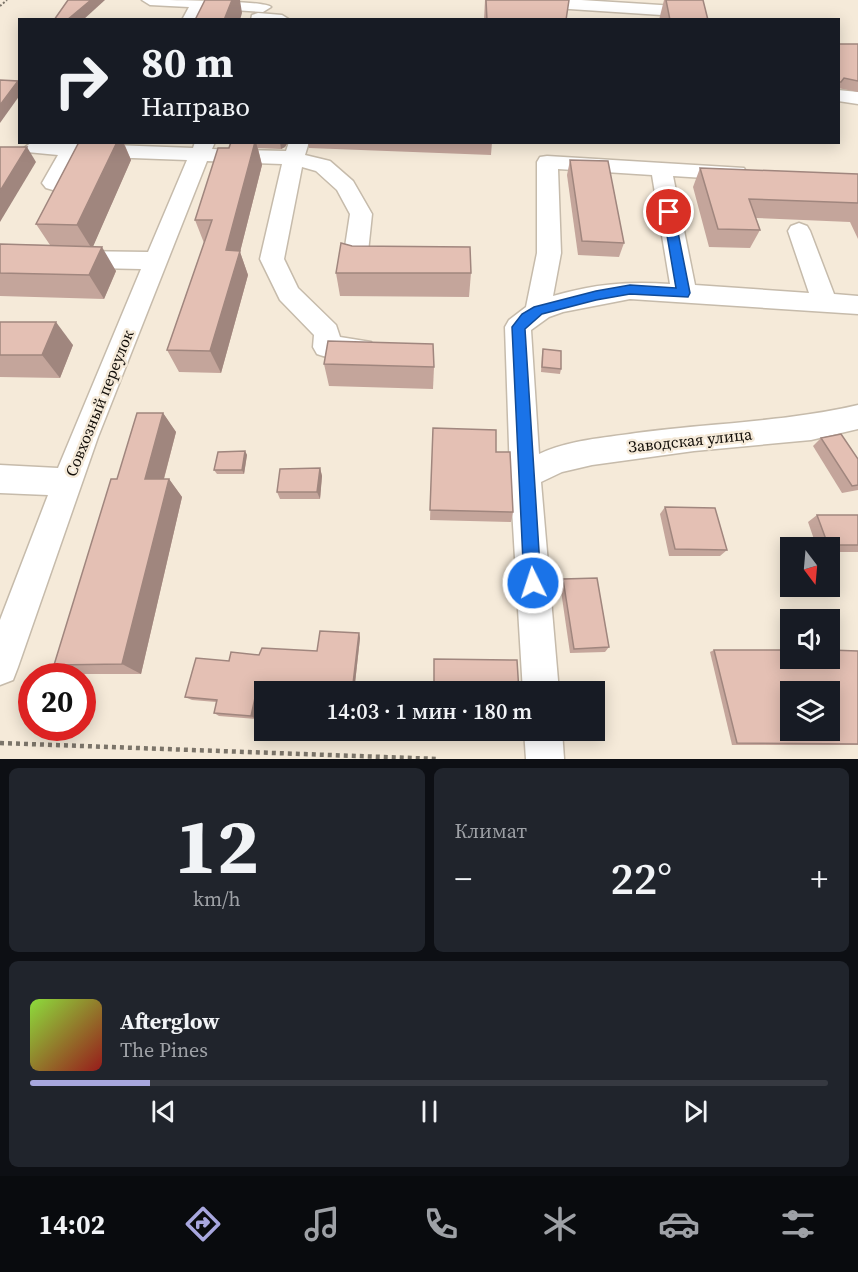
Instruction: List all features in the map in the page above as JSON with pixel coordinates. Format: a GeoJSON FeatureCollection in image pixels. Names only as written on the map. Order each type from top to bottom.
{"type":"FeatureCollection","features":[{"type":"Feature","properties":{"kind":"street"},"geometry":{"type":"LineString","coordinates":[[150,0],[199,3],[261,11],[277,18]]}},
{"type":"Feature","properties":{"kind":"street"},"geometry":{"type":"LineString","coordinates":[[508,0],[692,12]]}},
{"type":"Feature","properties":{"kind":"street"},"geometry":{"type":"LineString","coordinates":[[191,18],[199,3]]}},
{"type":"Feature","properties":{"kind":"street"},"geometry":{"type":"LineString","coordinates":[[840,95],[858,98]]}},
{"type":"Feature","properties":{"kind":"street"},"geometry":{"type":"LineString","coordinates":[[34,148],[297,150],[323,166],[345,186],[361,214],[355,260],[400,261]]}},
{"type":"Feature","properties":{"kind":"street","name":"Совхозный переулок"},"geometry":{"type":"LineString","coordinates":[[0,667],[68,482],[203,148]]}},
{"type":"Feature","properties":{"kind":"street"},"geometry":{"type":"LineString","coordinates":[[53,183],[72,149]]}},
{"type":"Feature","properties":{"kind":"street"},"geometry":{"type":"LineString","coordinates":[[297,150],[272,259],[289,294],[327,332],[326,347],[381,350]]}},
{"type":"Feature","properties":{"kind":"street"},"geometry":{"type":"LineString","coordinates":[[538,310],[549,253],[548,162],[753,174]]}},
{"type":"Feature","properties":{"kind":"street"},"geometry":{"type":"LineString","coordinates":[[661,168],[684,293]]}},
{"type":"Feature","properties":{"kind":"street"},"geometry":{"type":"LineString","coordinates":[[800,231],[825,303]]}},
{"type":"Feature","properties":{"kind":"street"},"geometry":{"type":"LineString","coordinates":[[0,258],[156,261]]}},
{"type":"Feature","properties":{"kind":"street"},"geometry":{"type":"LineString","coordinates":[[539,681],[525,475],[518,327],[538,310],[596,295],[630,290],[858,305]]}},
{"type":"Feature","properties":{"kind":"street","name":"Заводская улица"},"geometry":{"type":"LineString","coordinates":[[525,475],[557,460],[592,452],[694,438],[811,428],[858,417]]}},
{"type":"Feature","properties":{"kind":"street"},"geometry":{"type":"LineString","coordinates":[[0,479],[68,482]]}},
{"type":"Feature","properties":{"kind":"street"},"geometry":{"type":"LineString","coordinates":[[544,741],[545,759]]}},
{"type":"Feature","properties":{"kind":"path"},"geometry":{"type":"LineString","coordinates":[[0,6],[7,0]]}},
{"type":"Feature","properties":{"kind":"path"},"geometry":{"type":"LineString","coordinates":[[0,743],[439,759]]}},
{"type":"Feature","properties":{"kind":"building"},"geometry":{"type":"Polygon","coordinates":[[[68,0],[91,0],[69,18],[55,18],[68,0]]]}},
{"type":"Feature","properties":{"kind":"building"},"geometry":{"type":"Polygon","coordinates":[[[205,0],[232,0],[225,18],[196,18],[205,0]]]}},
{"type":"Feature","properties":{"kind":"building"},"geometry":{"type":"Polygon","coordinates":[[[486,0],[569,0],[566,18],[487,18],[486,0]]]}},
{"type":"Feature","properties":{"kind":"building"},"geometry":{"type":"Polygon","coordinates":[[[666,0],[703,0],[708,18],[670,18],[666,0]]]}},
{"type":"Feature","properties":{"kind":"building"},"geometry":{"type":"Polygon","coordinates":[[[840,44],[858,44],[858,81],[844,78],[841,82],[840,44]]]}},
{"type":"Feature","properties":{"kind":"building"},"geometry":{"type":"Polygon","coordinates":[[[0,80],[18,81],[0,105],[0,80]]]}},
{"type":"Feature","properties":{"kind":"building"},"geometry":{"type":"Polygon","coordinates":[[[78,144],[116,144],[77,225],[36,224],[78,144]]]}},
{"type":"Feature","properties":{"kind":"building"},"geometry":{"type":"Polygon","coordinates":[[[230,144],[254,144],[226,250],[240,251],[210,351],[167,350],[212,220],[195,220],[218,148],[229,148],[230,144]]]}},
{"type":"Feature","properties":{"kind":"building"},"geometry":{"type":"Polygon","coordinates":[[[0,147],[27,147],[0,191],[0,147]]]}},
{"type":"Feature","properties":{"kind":"building"},"geometry":{"type":"Polygon","coordinates":[[[570,160],[608,161],[624,243],[582,241],[570,160]]]}},
{"type":"Feature","properties":{"kind":"building"},"geometry":{"type":"Polygon","coordinates":[[[700,168],[858,174],[858,203],[749,199],[760,230],[718,229],[700,168]]]}},
{"type":"Feature","properties":{"kind":"building"},"geometry":{"type":"Polygon","coordinates":[[[341,243],[352,246],[470,247],[471,273],[336,273],[341,243]]]}},
{"type":"Feature","properties":{"kind":"building"},"geometry":{"type":"Polygon","coordinates":[[[0,244],[102,247],[89,275],[0,273],[0,244]]]}},
{"type":"Feature","properties":{"kind":"building"},"geometry":{"type":"Polygon","coordinates":[[[0,322],[56,322],[42,355],[0,355],[0,322]]]}},
{"type":"Feature","properties":{"kind":"building"},"geometry":{"type":"Polygon","coordinates":[[[328,341],[433,344],[434,367],[324,364],[328,341]]]}},
{"type":"Feature","properties":{"kind":"building"},"geometry":{"type":"Polygon","coordinates":[[[543,349],[561,351],[561,369],[542,367],[543,349]]]}},
{"type":"Feature","properties":{"kind":"building"},"geometry":{"type":"Polygon","coordinates":[[[137,413],[163,413],[145,479],[169,479],[122,664],[55,663],[111,479],[117,479],[137,413]]]}},
{"type":"Feature","properties":{"kind":"building"},"geometry":{"type":"Polygon","coordinates":[[[433,428],[496,430],[496,452],[510,452],[513,512],[430,510],[433,428]]]}},
{"type":"Feature","properties":{"kind":"building"},"geometry":{"type":"Polygon","coordinates":[[[841,434],[858,459],[858,485],[852,486],[821,438],[841,434]]]}},
{"type":"Feature","properties":{"kind":"building"},"geometry":{"type":"Polygon","coordinates":[[[245,451],[242,470],[214,470],[218,452],[245,451]]]}},
{"type":"Feature","properties":{"kind":"building"},"geometry":{"type":"Polygon","coordinates":[[[320,468],[317,492],[277,492],[280,469],[320,468]]]}},
{"type":"Feature","properties":{"kind":"building"},"geometry":{"type":"Polygon","coordinates":[[[665,507],[715,508],[727,550],[675,549],[665,507]]]}},
{"type":"Feature","properties":{"kind":"building"},"geometry":{"type":"Polygon","coordinates":[[[817,515],[858,515],[858,545],[840,545],[840,537],[825,537],[817,515]]]}},
{"type":"Feature","properties":{"kind":"building"},"geometry":{"type":"Polygon","coordinates":[[[597,578],[609,647],[574,649],[563,579],[597,578]]]}},
{"type":"Feature","properties":{"kind":"building"},"geometry":{"type":"Polygon","coordinates":[[[320,631],[359,633],[353,681],[254,681],[254,702],[251,716],[214,713],[217,700],[185,697],[196,658],[229,661],[231,652],[259,655],[262,648],[317,651],[320,631]]]}},
{"type":"Feature","properties":{"kind":"building"},"geometry":{"type":"Polygon","coordinates":[[[714,650],[780,650],[780,669],[840,669],[840,650],[858,651],[858,744],[737,743],[714,650]]]}},
{"type":"Feature","properties":{"kind":"building"},"geometry":{"type":"Polygon","coordinates":[[[434,659],[517,660],[518,681],[434,681],[434,659]]]}},
{"type":"Feature","properties":{"kind":"route"},"geometry":{"type":"LineString","coordinates":[[533,583],[518,327],[538,310],[596,295],[630,290],[684,293],[669,212]]}}]}
